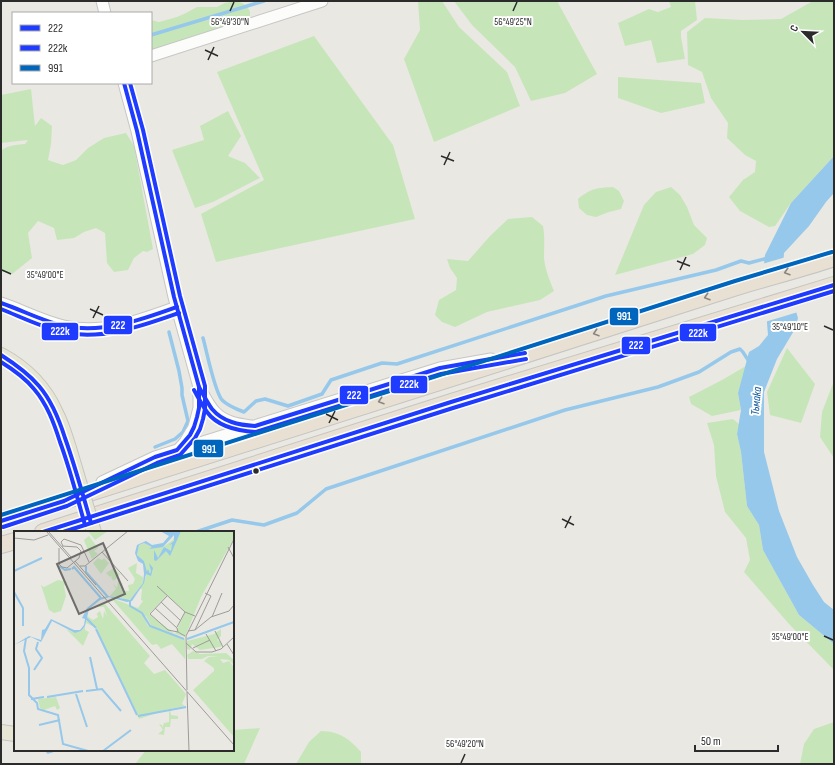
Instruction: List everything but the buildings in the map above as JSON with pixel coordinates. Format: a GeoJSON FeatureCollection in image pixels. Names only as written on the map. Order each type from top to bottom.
{"type":"FeatureCollection","features":[{"type":"Feature","properties":{"kind":"highway"},"geometry":{"type":"LineString","coordinates":[[1,521],[829,260]]}},
{"type":"Feature","properties":{"kind":"highway"},"geometry":{"type":"LineString","coordinates":[[46,531],[451,402],[833,286]]}},
{"type":"Feature","properties":{"kind":"main road"},"geometry":{"type":"LineString","coordinates":[[1,355],[27,373],[44,391],[56,412],[69,448],[94,531]]}},
{"type":"Feature","properties":{"kind":"main road"},"geometry":{"type":"LineString","coordinates":[[1,732],[14,734]]}},
{"type":"Feature","properties":{"kind":"street"},"geometry":{"type":"LineString","coordinates":[[102,1],[105,12]]}},
{"type":"Feature","properties":{"kind":"street"},"geometry":{"type":"LineString","coordinates":[[152,56],[322,1]]}},
{"type":"Feature","properties":{"kind":"street"},"geometry":{"type":"LineString","coordinates":[[124,84],[138,131],[177,307],[199,387],[210,406],[219,415],[238,424],[255,426]]}},
{"type":"Feature","properties":{"kind":"street"},"geometry":{"type":"LineString","coordinates":[[1,303],[47,321],[65,326],[87,329],[110,327],[146,319],[177,307]]}},
{"type":"Feature","properties":{"kind":"street"},"geometry":{"type":"LineString","coordinates":[[64,501],[155,457],[177,450],[440,368],[538,351]]}},
{"type":"Feature","properties":{"kind":"street"},"geometry":{"type":"LineString","coordinates":[[177,450],[185,442],[194,427],[199,408],[199,387]]}},
{"type":"Feature","properties":{"kind":"green space"},"geometry":{"type":"Polygon","coordinates":[[[234,1],[246,5],[250,12],[249,20],[233,22],[200,37],[196,35],[189,39],[152,50],[152,20],[159,22],[177,17],[197,7],[217,7],[234,1]]]}},
{"type":"Feature","properties":{"kind":"green space"},"geometry":{"type":"Polygon","coordinates":[[[418,1],[442,1],[459,27],[507,72],[520,106],[434,142],[404,59],[420,30],[418,1]]]}},
{"type":"Feature","properties":{"kind":"green space"},"geometry":{"type":"Polygon","coordinates":[[[454,1],[557,1],[597,74],[565,93],[531,101],[515,67],[472,25],[454,1]]]}},
{"type":"Feature","properties":{"kind":"green space"},"geometry":{"type":"Polygon","coordinates":[[[669,1],[695,1],[697,20],[681,31],[685,59],[657,63],[651,40],[625,46],[618,23],[649,9],[658,12],[671,7],[669,1]]]}},
{"type":"Feature","properties":{"kind":"green space"},"geometry":{"type":"Polygon","coordinates":[[[813,1],[834,1],[834,156],[791,203],[775,226],[769,227],[740,211],[729,197],[743,180],[755,172],[756,161],[745,155],[727,138],[728,123],[711,98],[702,72],[688,65],[687,32],[705,18],[743,20],[781,19],[813,1]]]}},
{"type":"Feature","properties":{"kind":"green space"},"geometry":{"type":"Polygon","coordinates":[[[314,36],[393,145],[415,219],[216,262],[201,214],[264,180],[217,72],[314,36]]]}},
{"type":"Feature","properties":{"kind":"green space"},"geometry":{"type":"Polygon","coordinates":[[[618,77],[701,83],[705,103],[661,113],[618,98],[618,77]]]}},
{"type":"Feature","properties":{"kind":"green space"},"geometry":{"type":"Polygon","coordinates":[[[31,89],[35,126],[41,118],[52,126],[48,160],[63,165],[76,160],[88,148],[104,138],[126,133],[134,146],[153,249],[147,252],[143,251],[134,258],[128,270],[114,272],[107,263],[105,233],[96,228],[84,232],[74,238],[57,240],[54,228],[38,221],[28,233],[32,258],[12,274],[1,271],[1,151],[9,146],[25,144],[28,140],[1,143],[1,95],[31,89]]]}},
{"type":"Feature","properties":{"kind":"green space"},"geometry":{"type":"Polygon","coordinates":[[[228,111],[241,136],[228,156],[245,163],[260,178],[213,202],[195,208],[172,150],[204,140],[200,126],[228,111]]]}},
{"type":"Feature","properties":{"kind":"green space"},"geometry":{"type":"Polygon","coordinates":[[[613,187],[619,191],[624,201],[621,209],[596,217],[587,215],[579,208],[578,199],[587,193],[598,188],[613,187]]]}},
{"type":"Feature","properties":{"kind":"green space"},"geometry":{"type":"Polygon","coordinates":[[[671,187],[680,195],[687,207],[694,225],[707,238],[705,245],[693,254],[615,275],[644,205],[656,192],[671,187]]]}},
{"type":"Feature","properties":{"kind":"green space"},"geometry":{"type":"Polygon","coordinates":[[[532,217],[543,226],[544,258],[554,291],[540,300],[487,312],[455,327],[442,322],[435,315],[439,300],[456,290],[457,278],[450,268],[447,259],[468,261],[490,236],[508,219],[532,217]]]}},
{"type":"Feature","properties":{"kind":"green space"},"geometry":{"type":"Polygon","coordinates":[[[787,348],[815,384],[801,423],[770,415],[767,392],[787,348]]]}},
{"type":"Feature","properties":{"kind":"green space"},"geometry":{"type":"Polygon","coordinates":[[[746,366],[738,393],[741,410],[712,416],[691,404],[689,397],[746,366]]]}},
{"type":"Feature","properties":{"kind":"green space"},"geometry":{"type":"Polygon","coordinates":[[[834,381],[834,458],[820,437],[822,412],[834,381]]]}},
{"type":"Feature","properties":{"kind":"green space"},"geometry":{"type":"Polygon","coordinates":[[[733,419],[739,424],[737,434],[741,452],[747,506],[759,525],[763,550],[799,615],[834,644],[834,670],[789,624],[744,572],[750,560],[746,538],[725,512],[716,476],[714,445],[707,423],[733,419]]]}},
{"type":"Feature","properties":{"kind":"green space"},"geometry":{"type":"Polygon","coordinates":[[[834,722],[834,764],[800,764],[804,744],[814,729],[834,722]]]}},
{"type":"Feature","properties":{"kind":"green space"},"geometry":{"type":"Polygon","coordinates":[[[260,728],[244,764],[135,764],[145,751],[234,751],[234,730],[260,728]]]}},
{"type":"Feature","properties":{"kind":"green space"},"geometry":{"type":"Polygon","coordinates":[[[321,731],[339,734],[348,739],[361,752],[361,764],[296,764],[309,742],[321,731]]]}},
{"type":"Feature","properties":{"kind":"water","name":"Тьмака"},"geometry":{"type":"Polygon","coordinates":[[[834,156],[834,193],[809,226],[784,253],[783,268],[798,318],[795,329],[777,359],[764,392],[764,452],[779,511],[797,557],[824,602],[834,610],[834,644],[799,615],[763,550],[759,525],[747,506],[741,452],[737,434],[741,410],[738,393],[749,352],[759,346],[768,335],[763,274],[765,255],[791,203],[834,156]]]}},
{"type":"Feature","properties":{"kind":"pier"},"geometry":{"type":"Polygon","coordinates":[[[786,257],[785,268],[798,312],[765,322],[761,274],[762,264],[786,257]]]}},
{"type":"Feature","properties":{"kind":"waterway"},"geometry":{"type":"LineString","coordinates":[[152,35],[264,1]]}},
{"type":"Feature","properties":{"kind":"waterway"},"geometry":{"type":"LineString","coordinates":[[203,338],[216,388],[224,402],[244,412],[256,401],[265,399],[288,406],[322,394],[331,380],[382,363],[397,364],[606,296],[716,270],[741,261],[749,263],[768,258]]}},
{"type":"Feature","properties":{"kind":"waterway"},"geometry":{"type":"LineString","coordinates":[[155,447],[175,439],[183,432],[188,421],[182,395],[179,371],[169,332]]}},
{"type":"Feature","properties":{"kind":"waterway"},"geometry":{"type":"LineString","coordinates":[[199,531],[232,520],[264,525],[297,513],[326,489],[565,410],[658,387],[699,372],[731,352],[740,349],[750,362]]}},
{"type":"Feature","properties":{"kind":"transit line","name":"222"},"geometry":{"type":"LineString","coordinates":[[1,521],[64,501],[155,457],[177,450],[190,435],[197,417],[199,408],[199,387],[174,297],[137,131],[124,84]]}},
{"type":"Feature","properties":{"kind":"transit line","name":"222к"},"geometry":{"type":"LineString","coordinates":[[3,527],[67,506],[157,463],[180,455],[195,438],[203,419],[205,409],[205,386],[180,296],[143,130],[130,84]]}},
{"type":"Feature","properties":{"kind":"transit line","name":"991"},"geometry":{"type":"LineString","coordinates":[[1,515],[735,281],[832,252]]}},
{"type":"Feature","properties":{"kind":"transit line","name":"222"},"geometry":{"type":"LineString","coordinates":[[46,531],[451,402],[834,285]]}},
{"type":"Feature","properties":{"kind":"transit line","name":"222к"},"geometry":{"type":"LineString","coordinates":[[66,531],[453,408],[834,291]]}},
{"type":"Feature","properties":{"kind":"transit line","name":"222"},"geometry":{"type":"LineString","coordinates":[[1,303],[48,321],[64,326],[79,328],[107,327],[122,324],[150,317],[177,307]]}},
{"type":"Feature","properties":{"kind":"transit line","name":"222к"},"geometry":{"type":"LineString","coordinates":[[1,309],[54,330],[92,335],[122,331],[179,313]]}},
{"type":"Feature","properties":{"kind":"transit line","name":"222"},"geometry":{"type":"LineString","coordinates":[[199,387],[212,409],[221,417],[237,424],[255,426],[440,368],[525,353]]}},
{"type":"Feature","properties":{"kind":"transit line","name":"222"},"geometry":{"type":"LineString","coordinates":[[1,355],[16,365],[39,386],[55,410],[79,480],[91,523]]}},
{"type":"Feature","properties":{"kind":"transit line","name":"222к"},"geometry":{"type":"LineString","coordinates":[[194,390],[207,412],[217,421],[223,425],[242,431],[256,432],[441,374],[526,359]]}},
{"type":"Feature","properties":{"kind":"transit line","name":"222к"},"geometry":{"type":"LineString","coordinates":[[1,362],[27,381],[39,395],[50,414],[67,462],[85,525]]}}]}
